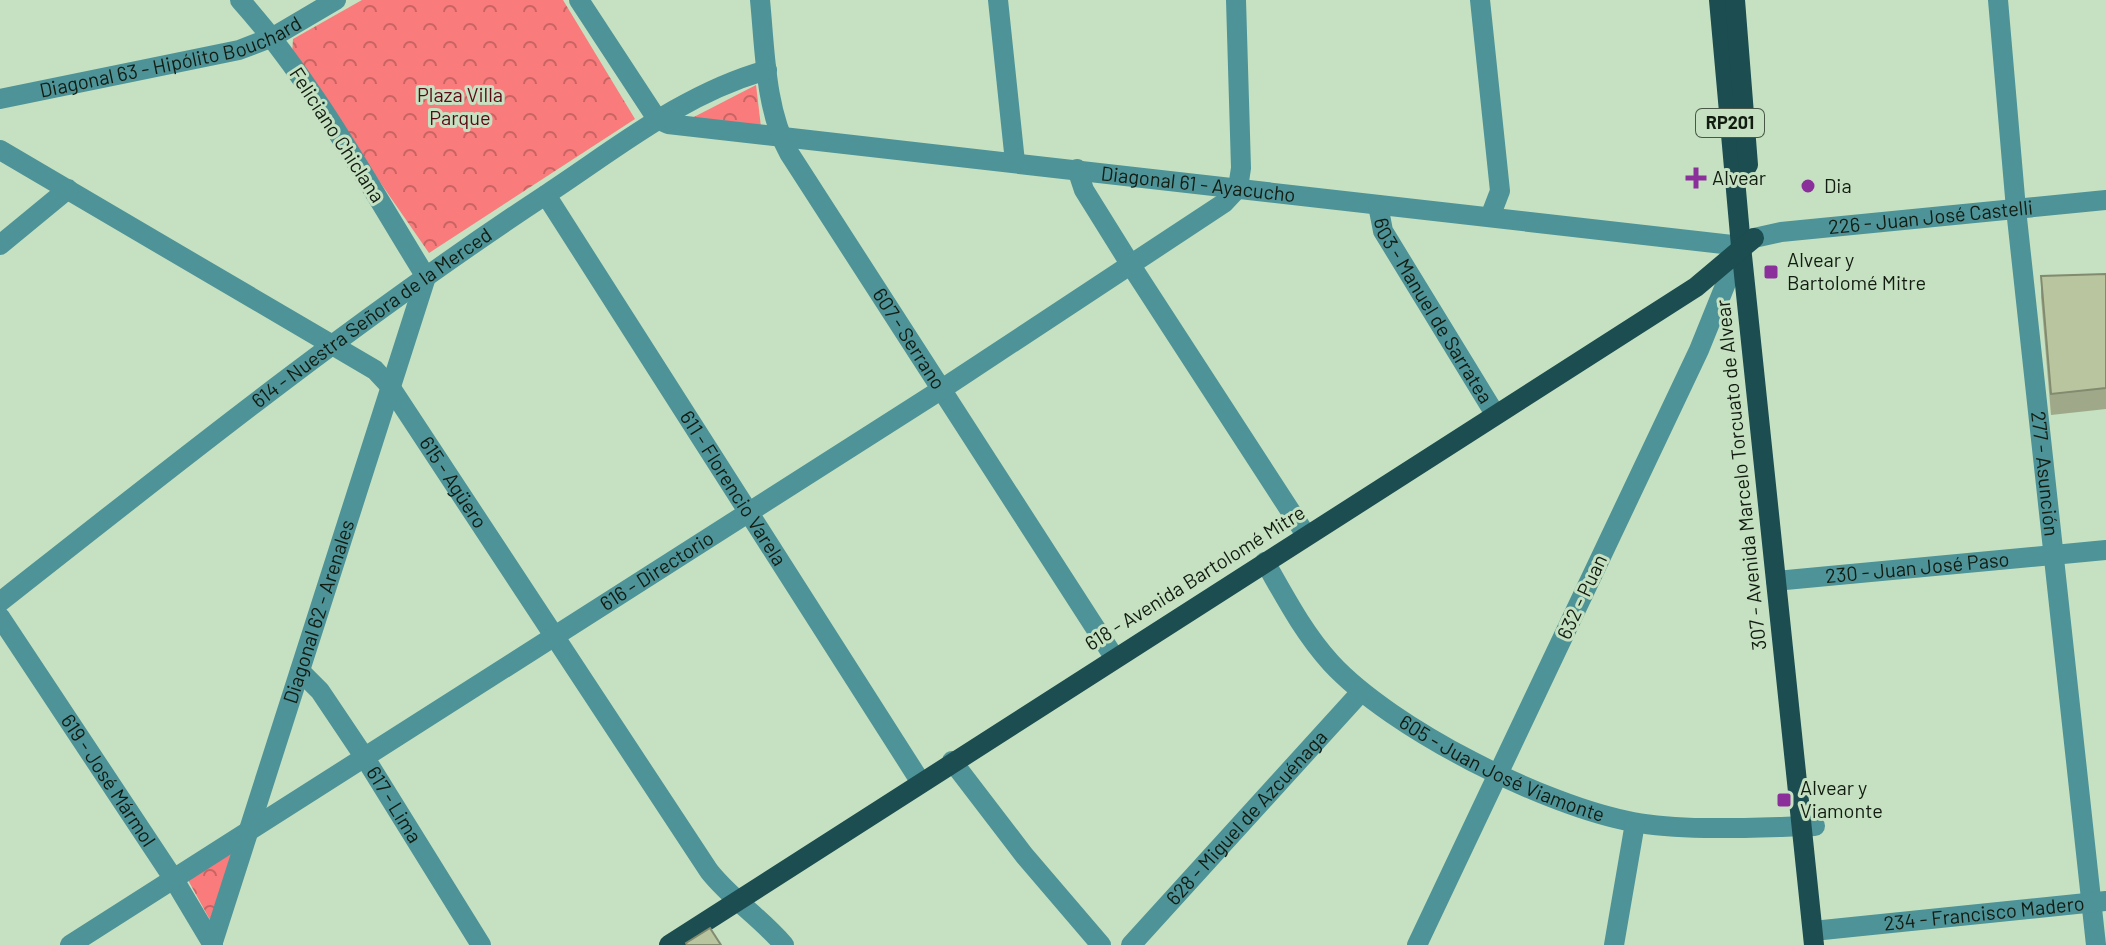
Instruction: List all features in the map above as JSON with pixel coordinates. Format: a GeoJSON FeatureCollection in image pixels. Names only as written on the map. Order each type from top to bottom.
{"type":"FeatureCollection","features":[{"type":"Feature","properties":{"kind":"main road","name":"307 - Avenida Marcelo Torcuato de Alvear"},"geometry":{"type":"LineString","coordinates":[[1719,0],[1820,938]]}},
{"type":"Feature","properties":{"kind":"main road","name":"307 - Avenida Marcelo Torcuato de Alvear"},"geometry":{"type":"LineString","coordinates":[[1735,0],[1747,242]]}},
{"type":"Feature","properties":{"kind":"main road","name":"618 - Avenida Bartolomé Mitre"},"geometry":{"type":"LineString","coordinates":[[669,945],[920,781],[1696,287],[1747,242]]}},
{"type":"Feature","properties":{"kind":"street","name":"Feliciano Chiclana"},"geometry":{"type":"LineString","coordinates":[[240,0],[273,37],[353,155],[426,277]]}},
{"type":"Feature","properties":{"kind":"street","name":"Diagonal 63 - Hipólito Bouchard"},"geometry":{"type":"LineString","coordinates":[[0,99],[239,50],[273,37],[336,0]]}},
{"type":"Feature","properties":{"kind":"street"},"geometry":{"type":"LineString","coordinates":[[579,0],[657,119]]}},
{"type":"Feature","properties":{"kind":"street","name":"607 - Serrano"},"geometry":{"type":"LineString","coordinates":[[760,0],[767,70],[781,138],[939,391],[1114,657]]}},
{"type":"Feature","properties":{"kind":"street"},"geometry":{"type":"LineString","coordinates":[[998,0],[1015,162]]}},
{"type":"Feature","properties":{"kind":"street"},"geometry":{"type":"LineString","coordinates":[[1236,0],[1241,168],[1238,188]]}},
{"type":"Feature","properties":{"kind":"street"},"geometry":{"type":"LineString","coordinates":[[1480,0],[1500,191],[1490,217]]}},
{"type":"Feature","properties":{"kind":"street","name":"277 - Asunción"},"geometry":{"type":"LineString","coordinates":[[1998,0],[2016,209],[2055,556],[2099,902],[2096,945]]}},
{"type":"Feature","properties":{"kind":"street","name":"614 - Nuestra Señora de la Merced"},"geometry":{"type":"LineString","coordinates":[[0,602],[331,343],[426,277],[657,119],[745,76],[767,70]]}},
{"type":"Feature","properties":{"kind":"street","name":"Diagonal 61 - Ayacucho"},"geometry":{"type":"LineString","coordinates":[[657,119],[668,124],[781,138],[1378,205],[1747,242]]}},
{"type":"Feature","properties":{"kind":"street","name":"615 - Agüero"},"geometry":{"type":"LineString","coordinates":[[0,150],[358,357],[389,385],[709,871],[738,902],[760,917],[784,945]]}},
{"type":"Feature","properties":{"kind":"street"},"geometry":{"type":"LineString","coordinates":[[1077,169],[1084,190],[1132,267],[1306,535]]}},
{"type":"Feature","properties":{"kind":"street","name":"616 - Directorio"},"geometry":{"type":"LineString","coordinates":[[70,945],[1132,267],[1224,203],[1238,188]]}},
{"type":"Feature","properties":{"kind":"street"},"geometry":{"type":"LineString","coordinates":[[0,245],[68,189]]}},
{"type":"Feature","properties":{"kind":"street","name":"611 - Florencio Varela"},"geometry":{"type":"LineString","coordinates":[[546,195],[920,781]]}},
{"type":"Feature","properties":{"kind":"street","name":"226 - Juan José Castelli"},"geometry":{"type":"LineString","coordinates":[[1747,242],[1781,232],[2106,200]]}},
{"type":"Feature","properties":{"kind":"street","name":"603 - Manuel de Sarratea"},"geometry":{"type":"LineString","coordinates":[[1378,205],[1383,231],[1495,414]]}},
{"type":"Feature","properties":{"kind":"street","name":"632 - Puan"},"geometry":{"type":"LineString","coordinates":[[1417,945],[1699,350],[1747,242]]}},
{"type":"Feature","properties":{"kind":"street","name":"Diagonal 62 - Arenales"},"geometry":{"type":"LineString","coordinates":[[212,945],[426,277]]}},
{"type":"Feature","properties":{"kind":"street","name":"230 - Juan José Paso"},"geometry":{"type":"LineString","coordinates":[[1783,581],[2106,550]]}},
{"type":"Feature","properties":{"kind":"street","name":"605 - Juan José Viamonte"},"geometry":{"type":"LineString","coordinates":[[1265,562],[1302,628],[1361,692],[1434,741],[1498,773],[1635,823],[1808,826]]}},
{"type":"Feature","properties":{"kind":"street","name":"619 - José Mármol"},"geometry":{"type":"LineString","coordinates":[[0,617],[173,878],[212,945]]}},
{"type":"Feature","properties":{"kind":"street","name":"617 - Lima"},"geometry":{"type":"LineString","coordinates":[[300,671],[320,691],[365,758],[481,945]]}},
{"type":"Feature","properties":{"kind":"street","name":"628 - Miguel de Azcuénaga"},"geometry":{"type":"LineString","coordinates":[[1131,945],[1361,692]]}},
{"type":"Feature","properties":{"kind":"street"},"geometry":{"type":"LineString","coordinates":[[952,761],[1024,855],[1101,945]]}},
{"type":"Feature","properties":{"kind":"street"},"geometry":{"type":"LineString","coordinates":[[1614,945],[1635,823]]}},
{"type":"Feature","properties":{"kind":"street","name":"234 - Francisco Madero"},"geometry":{"type":"LineString","coordinates":[[1820,938],[2099,902]]}},
{"type":"Feature","properties":{"kind":"green space","name":"Plaza Villa Parque"},"geometry":{"type":"Polygon","coordinates":[[[362,0],[563,0],[635,119],[429,253],[292,55],[293,39],[362,0]]]}},
{"type":"Feature","properties":{"kind":"green space"},"geometry":{"type":"Polygon","coordinates":[[[756,85],[761,127],[690,119],[756,85]]]}},
{"type":"Feature","properties":{"kind":"green space"},"geometry":{"type":"Polygon","coordinates":[[[232,853],[210,920],[188,880],[232,853]]]}},
{"type":"Feature","properties":{"kind":"building"},"geometry":{"type":"Polygon","coordinates":[[[2106,274],[2106,388],[2051,394],[2041,276],[2106,274]]]}},
{"type":"Feature","properties":{"kind":"building"},"geometry":{"type":"Polygon","coordinates":[[[710,928],[721,945],[687,945],[686,943],[710,928]]]}},
{"type":"Feature","properties":{"kind":"place","name":"Alvear"},"geometry":{"type":"Point","coordinates":[1696,178]}},
{"type":"Feature","properties":{"kind":"place","name":"Dia"},"geometry":{"type":"Point","coordinates":[1808,186]}},
{"type":"Feature","properties":{"kind":"place","name":"Alvear y Bartolomé Mitre"},"geometry":{"type":"Point","coordinates":[1771,272]}},
{"type":"Feature","properties":{"kind":"place","name":"Alvear y Viamonte"},"geometry":{"type":"Point","coordinates":[1784,800]}}]}
